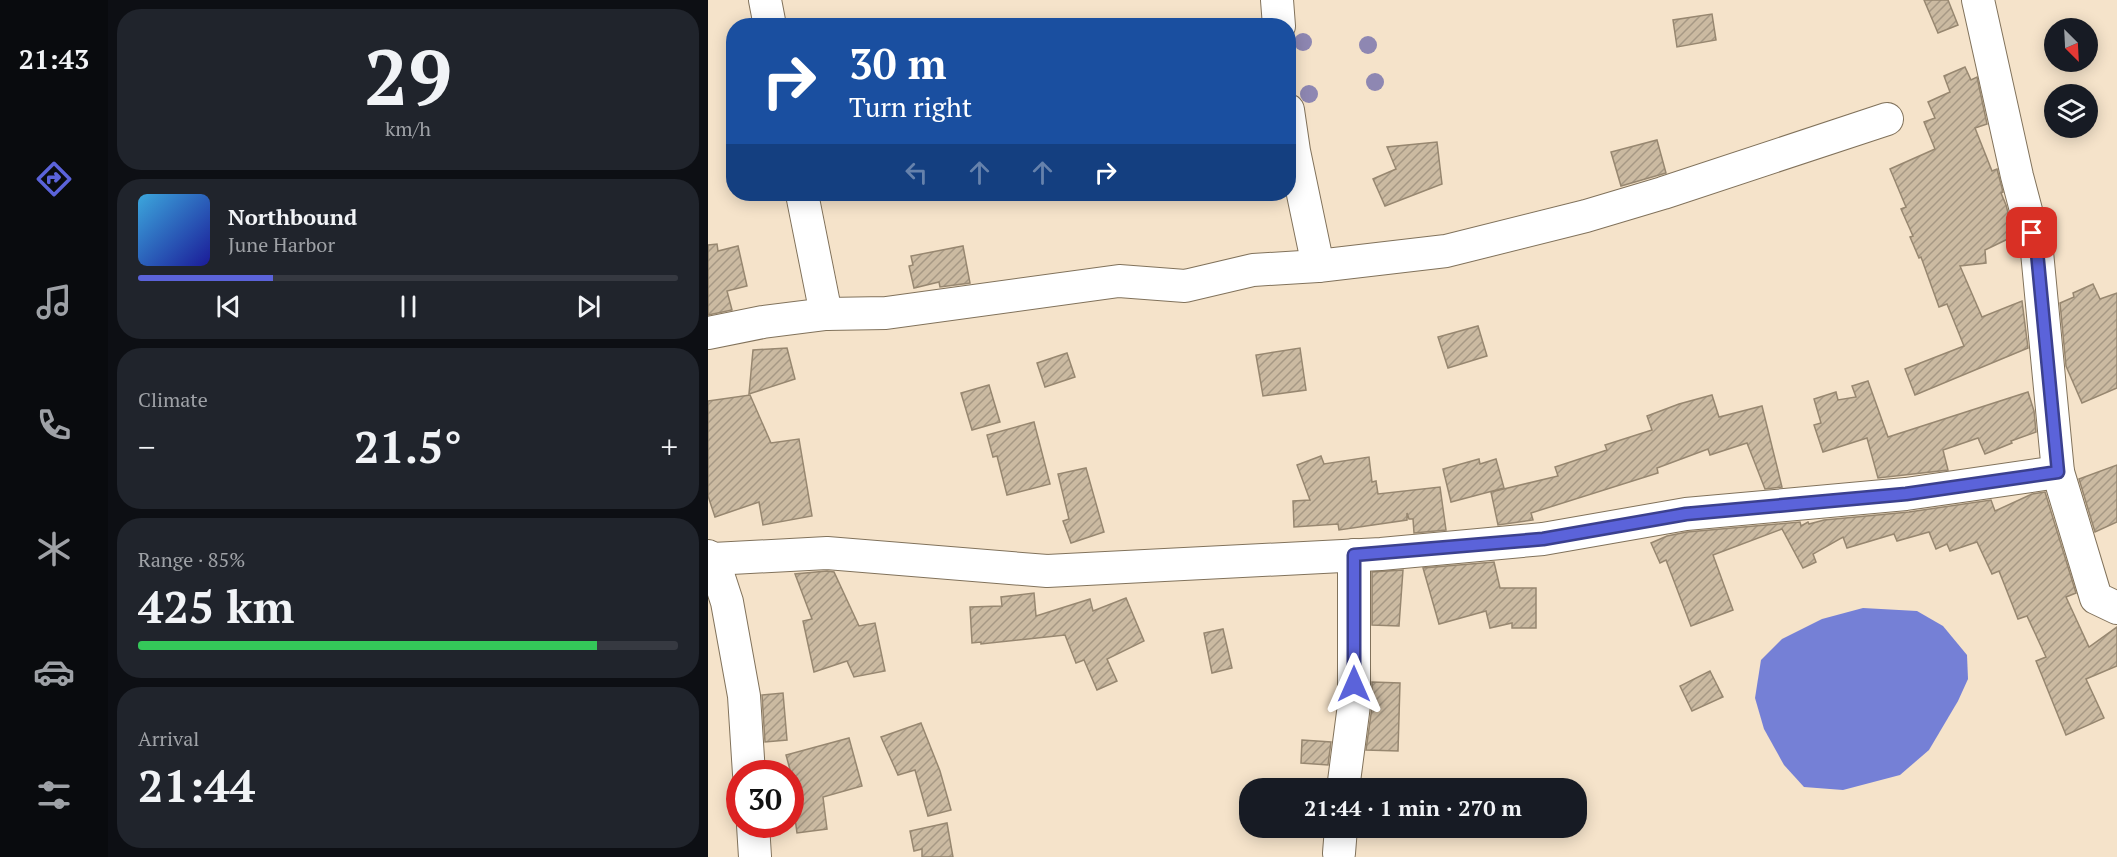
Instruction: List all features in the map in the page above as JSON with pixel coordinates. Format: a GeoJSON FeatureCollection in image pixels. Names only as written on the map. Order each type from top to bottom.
{"type":"FeatureCollection","features":[{"type":"Feature","properties":{"kind":"street"},"geometry":{"type":"LineString","coordinates":[[765,0],[768,18]]}},
{"type":"Feature","properties":{"kind":"street"},"geometry":{"type":"LineString","coordinates":[[1277,0],[1278,18]]}},
{"type":"Feature","properties":{"kind":"street"},"geometry":{"type":"LineString","coordinates":[[1978,0],[2017,176],[2037,252],[2058,472],[2096,598],[2117,608]]}},
{"type":"Feature","properties":{"kind":"street"},"geometry":{"type":"LineString","coordinates":[[708,333],[763,322],[826,314],[886,313],[1119,281],[1185,286],[1253,270],[1318,267],[1446,251],[1586,216],[1663,193],[1887,119]]}},
{"type":"Feature","properties":{"kind":"street"},"geometry":{"type":"LineString","coordinates":[[1296,161],[1318,267]]}},
{"type":"Feature","properties":{"kind":"street"},"geometry":{"type":"LineString","coordinates":[[803,201],[826,314]]}},
{"type":"Feature","properties":{"kind":"street"},"geometry":{"type":"LineString","coordinates":[[748,760],[744,696],[727,602],[711,558],[827,553],[1047,571],[1354,555],[1543,539],[1686,514],[1906,494],[2058,472]]}},
{"type":"Feature","properties":{"kind":"street"},"geometry":{"type":"LineString","coordinates":[[1344,778],[1354,705],[1354,555]]}},
{"type":"Feature","properties":{"kind":"street"},"geometry":{"type":"LineString","coordinates":[[754,838],[755,857]]}},
{"type":"Feature","properties":{"kind":"water"},"geometry":{"type":"Polygon","coordinates":[[[1863,608],[1917,611],[1943,626],[1967,655],[1968,679],[1958,701],[1929,750],[1900,775],[1843,790],[1804,787],[1784,765],[1764,729],[1755,698],[1761,660],[1782,639],[1822,619],[1863,608]]]}},
{"type":"Feature","properties":{"kind":"building"},"geometry":{"type":"Polygon","coordinates":[[[1924,0],[1948,0],[1958,25],[1938,33],[1924,0]]]}},
{"type":"Feature","properties":{"kind":"building"},"geometry":{"type":"Polygon","coordinates":[[[1712,14],[1716,40],[1677,47],[1673,20],[1712,14]]]}},
{"type":"Feature","properties":{"kind":"building"},"geometry":{"type":"Polygon","coordinates":[[[1965,67],[1971,80],[1977,77],[1987,124],[1975,128],[1992,171],[1997,169],[2003,192],[2001,193],[2014,236],[1985,250],[1986,263],[1960,266],[1982,317],[2022,301],[2028,348],[1915,395],[1905,369],[1964,346],[1947,304],[1939,307],[1921,257],[1919,258],[1910,237],[1913,236],[1901,209],[1906,207],[1890,169],[1935,149],[1924,122],[1935,118],[1928,102],[1950,92],[1944,76],[1965,67]]]}},
{"type":"Feature","properties":{"kind":"building"},"geometry":{"type":"Polygon","coordinates":[[[1657,140],[1666,173],[1621,186],[1611,152],[1657,140]]]}},
{"type":"Feature","properties":{"kind":"building"},"geometry":{"type":"Polygon","coordinates":[[[1437,142],[1442,184],[1385,206],[1373,179],[1396,169],[1387,147],[1437,142]]]}},
{"type":"Feature","properties":{"kind":"building"},"geometry":{"type":"Polygon","coordinates":[[[717,244],[718,251],[738,246],[747,286],[727,291],[732,310],[708,315],[708,245],[717,244]]]}},
{"type":"Feature","properties":{"kind":"building"},"geometry":{"type":"Polygon","coordinates":[[[963,246],[970,283],[940,287],[939,282],[914,288],[909,266],[913,265],[911,256],[963,246]]]}},
{"type":"Feature","properties":{"kind":"building"},"geometry":{"type":"Polygon","coordinates":[[[2093,284],[2100,299],[2117,293],[2117,388],[2082,403],[2066,366],[2060,303],[2074,297],[2073,293],[2093,284]]]}},
{"type":"Feature","properties":{"kind":"building"},"geometry":{"type":"Polygon","coordinates":[[[1478,326],[1487,356],[1448,368],[1438,337],[1478,326]]]}},
{"type":"Feature","properties":{"kind":"building"},"geometry":{"type":"Polygon","coordinates":[[[787,348],[795,379],[749,394],[753,350],[787,348]]]}},
{"type":"Feature","properties":{"kind":"building"},"geometry":{"type":"Polygon","coordinates":[[[1300,348],[1306,390],[1263,396],[1256,355],[1300,348]]]}},
{"type":"Feature","properties":{"kind":"building"},"geometry":{"type":"Polygon","coordinates":[[[1067,353],[1075,377],[1045,387],[1037,363],[1067,353]]]}},
{"type":"Feature","properties":{"kind":"building"},"geometry":{"type":"Polygon","coordinates":[[[1868,381],[1888,437],[2028,392],[2034,411],[2036,432],[1985,454],[1978,438],[1943,450],[1948,470],[1878,478],[1867,438],[1823,452],[1814,425],[1821,423],[1814,399],[1836,392],[1838,400],[1856,397],[1852,386],[1868,381]]]}},
{"type":"Feature","properties":{"kind":"building"},"geometry":{"type":"Polygon","coordinates":[[[989,385],[1000,422],[972,430],[961,393],[989,385]]]}},
{"type":"Feature","properties":{"kind":"building"},"geometry":{"type":"Polygon","coordinates":[[[750,395],[771,443],[799,439],[812,516],[763,525],[759,502],[715,517],[708,496],[708,401],[750,395]]]}},
{"type":"Feature","properties":{"kind":"building"},"geometry":{"type":"Polygon","coordinates":[[[1712,395],[1719,417],[1762,406],[1782,487],[1765,489],[1747,443],[1710,455],[1708,449],[1657,468],[1658,473],[1531,513],[1533,520],[1498,525],[1491,492],[1558,476],[1555,467],[1607,450],[1605,445],[1652,430],[1647,416],[1712,395]]]}},
{"type":"Feature","properties":{"kind":"building"},"geometry":{"type":"Polygon","coordinates":[[[1034,422],[1050,484],[1007,495],[997,456],[993,457],[987,435],[1034,422]]]}},
{"type":"Feature","properties":{"kind":"building"},"geometry":{"type":"Polygon","coordinates":[[[1321,456],[1324,464],[1369,457],[1372,482],[1376,481],[1378,494],[1440,487],[1446,530],[1414,533],[1413,519],[1409,519],[1407,513],[1407,520],[1339,530],[1338,524],[1294,527],[1293,501],[1310,500],[1297,465],[1321,456]]]}},
{"type":"Feature","properties":{"kind":"building"},"geometry":{"type":"Polygon","coordinates":[[[1479,459],[1480,464],[1496,459],[1504,488],[1451,502],[1443,469],[1479,459]]]}},
{"type":"Feature","properties":{"kind":"building"},"geometry":{"type":"Polygon","coordinates":[[[2117,465],[2117,522],[2095,532],[2079,479],[2117,465]]]}},
{"type":"Feature","properties":{"kind":"building"},"geometry":{"type":"Polygon","coordinates":[[[1086,468],[1104,532],[1071,543],[1063,521],[1069,519],[1058,474],[1086,468]]]}},
{"type":"Feature","properties":{"kind":"building"},"geometry":{"type":"Polygon","coordinates":[[[2045,492],[2076,593],[2066,597],[2089,647],[2117,627],[2117,666],[2086,679],[2104,718],[2066,735],[2036,661],[2046,657],[2027,616],[2018,619],[1999,571],[1992,574],[1977,542],[1950,551],[1947,544],[1936,549],[1929,532],[1897,541],[1894,534],[1847,548],[1843,537],[1813,554],[1816,562],[1803,568],[1782,529],[1713,555],[1733,610],[1691,626],[1666,560],[1660,563],[1651,543],[1667,536],[1687,532],[1800,522],[1801,526],[1808,522],[1809,524],[1824,520],[1909,512],[1991,500],[1995,511],[2032,494],[2045,492]]]}},
{"type":"Feature","properties":{"kind":"building"},"geometry":{"type":"Polygon","coordinates":[[[1494,562],[1500,588],[1536,588],[1536,628],[1512,628],[1512,623],[1490,628],[1486,611],[1439,624],[1423,568],[1494,562]]]}},
{"type":"Feature","properties":{"kind":"building"},"geometry":{"type":"Polygon","coordinates":[[[1403,570],[1399,626],[1372,625],[1372,572],[1403,570]]]}},
{"type":"Feature","properties":{"kind":"building"},"geometry":{"type":"Polygon","coordinates":[[[834,572],[859,626],[875,623],[885,671],[854,677],[847,661],[814,672],[803,621],[812,619],[795,574],[834,572]]]}},
{"type":"Feature","properties":{"kind":"building"},"geometry":{"type":"Polygon","coordinates":[[[1034,593],[1036,616],[1090,599],[1093,611],[1126,598],[1144,641],[1107,659],[1117,681],[1097,690],[1084,660],[1076,663],[1065,635],[972,643],[970,607],[1002,606],[1001,597],[1034,593]]]}},
{"type":"Feature","properties":{"kind":"building"},"geometry":{"type":"Polygon","coordinates":[[[1223,629],[1232,668],[1212,673],[1204,633],[1223,629]]]}},
{"type":"Feature","properties":{"kind":"building"},"geometry":{"type":"Polygon","coordinates":[[[1710,671],[1723,697],[1692,711],[1680,686],[1710,671]]]}},
{"type":"Feature","properties":{"kind":"building"},"geometry":{"type":"Polygon","coordinates":[[[1372,682],[1400,683],[1398,751],[1366,750],[1372,707],[1372,682]]]}},
{"type":"Feature","properties":{"kind":"building"},"geometry":{"type":"Polygon","coordinates":[[[783,693],[787,740],[765,742],[762,695],[783,693]]]}},
{"type":"Feature","properties":{"kind":"building"},"geometry":{"type":"Polygon","coordinates":[[[921,723],[940,771],[951,810],[928,816],[915,770],[898,775],[881,737],[921,723]]]}},
{"type":"Feature","properties":{"kind":"building"},"geometry":{"type":"Polygon","coordinates":[[[849,738],[862,786],[823,797],[827,829],[804,832],[804,760],[787,760],[786,755],[849,738]]]}},
{"type":"Feature","properties":{"kind":"building"},"geometry":{"type":"Polygon","coordinates":[[[1302,740],[1331,742],[1328,765],[1301,763],[1302,740]]]}},
{"type":"Feature","properties":{"kind":"building"},"geometry":{"type":"Polygon","coordinates":[[[947,823],[953,857],[922,857],[922,849],[914,851],[910,831],[947,823]]]}},
{"type":"Feature","properties":{"kind":"route"},"geometry":{"type":"LineString","coordinates":[[1354,684],[1354,555],[1543,539],[1686,514],[1906,494],[2058,472],[2037,252],[2032,233]]}}]}
